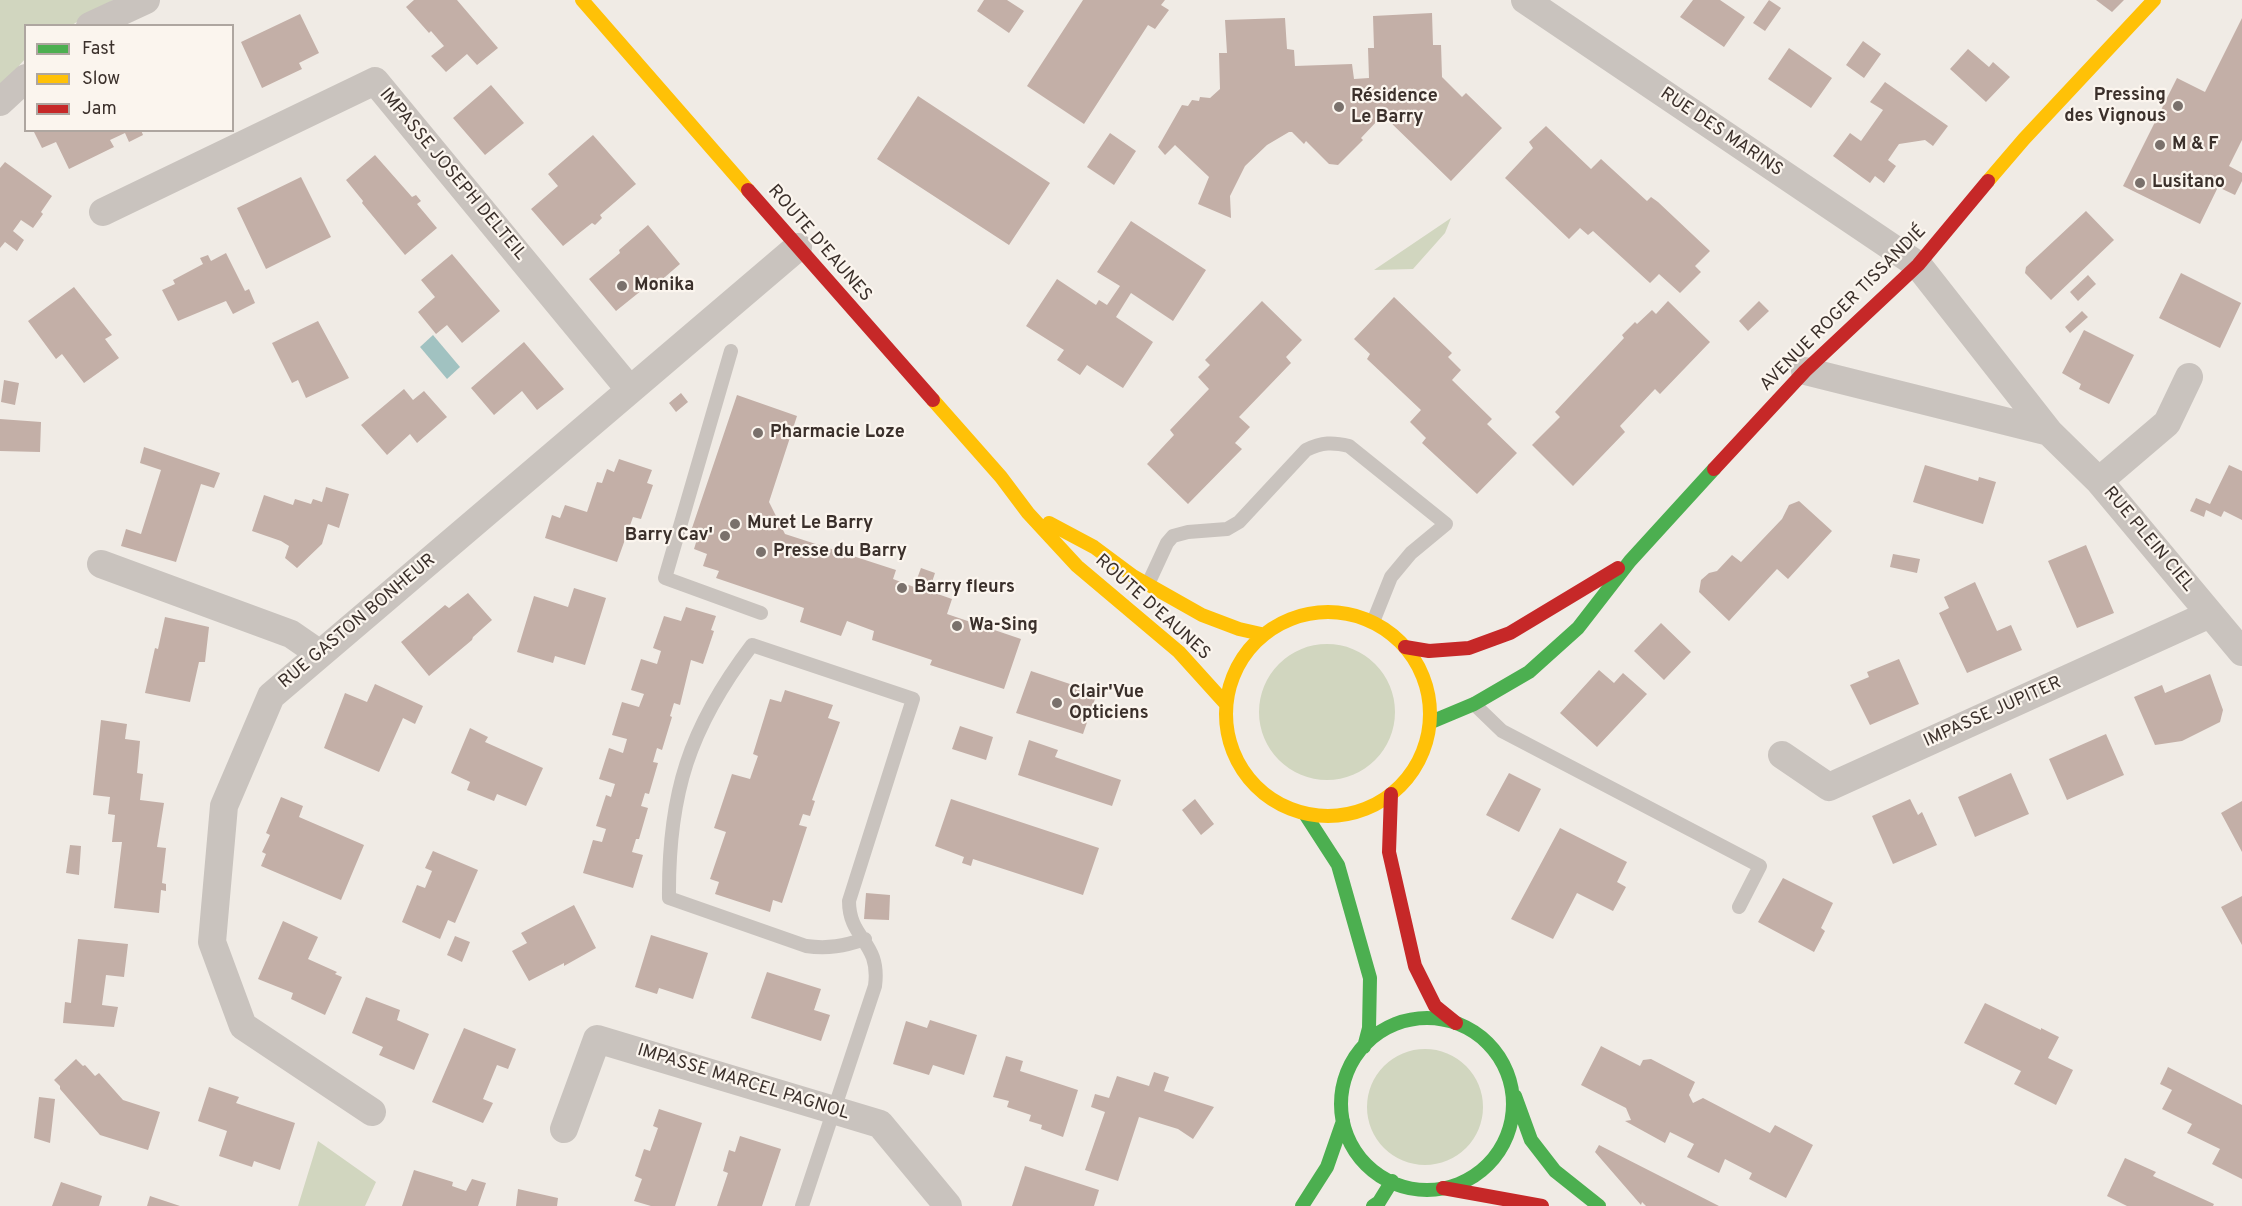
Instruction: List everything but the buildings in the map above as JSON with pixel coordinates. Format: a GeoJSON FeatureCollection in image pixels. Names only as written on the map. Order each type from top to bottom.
{"type":"FeatureCollection","features":[{"type":"Feature","properties":{"kind":"main road","name":"ROUTE D'EAUNES"},"geometry":{"type":"LineString","coordinates":[[582,0],[1001,477],[1028,513],[1077,566],[1179,652],[1226,704]]}},
{"type":"Feature","properties":{"kind":"main road","name":"AVENUE ROGER TISSANDIÉ"},"geometry":{"type":"LineString","coordinates":[[1431,722],[1474,704],[1529,672],[1578,628],[1630,561],[1805,371],[1918,265],[2024,139],[2154,0]]}},
{"type":"Feature","properties":{"kind":"main road","name":"ROUTE D'EAUNES"},"geometry":{"type":"LineString","coordinates":[[1028,513],[1094,547],[1133,576],[1202,615],[1239,629],[1261,634]]}},
{"type":"Feature","properties":{"kind":"main road","name":"AVENUE ROGER TISSANDIÉ"},"geometry":{"type":"LineString","coordinates":[[1405,647],[1430,651],[1469,648],[1510,633],[1630,561]]}},
{"type":"Feature","properties":{"kind":"main road"},"geometry":{"type":"LineString","coordinates":[[1325,612],[1349,614],[1373,622],[1393,635],[1405,647],[1423,674],[1430,698],[1431,722],[1426,746],[1416,768],[1400,787],[1381,803],[1356,813],[1324,817],[1305,814],[1282,806],[1261,792],[1245,774],[1233,753],[1227,729],[1226,704],[1232,681],[1242,658],[1261,634],[1300,616],[1325,612]]}},
{"type":"Feature","properties":{"kind":"main road"},"geometry":{"type":"LineString","coordinates":[[1391,794],[1389,852],[1415,966],[1435,1006],[1456,1023]]}},
{"type":"Feature","properties":{"kind":"main road"},"geometry":{"type":"LineString","coordinates":[[1305,814],[1338,865],[1370,978],[1369,1028],[1364,1047]]}},
{"type":"Feature","properties":{"kind":"main road"},"geometry":{"type":"LineString","coordinates":[[1542,1206],[1443,1188],[1420,1189],[1392,1181],[1378,1174],[1360,1157],[1347,1134],[1343,1121],[1341,1098],[1346,1076],[1356,1056],[1371,1039],[1390,1026],[1411,1019],[1434,1018],[1456,1023],[1476,1032],[1493,1048],[1505,1066],[1531,1140],[1555,1171],[1599,1206]]}},
{"type":"Feature","properties":{"kind":"main road"},"geometry":{"type":"LineString","coordinates":[[1443,1188],[1464,1181],[1483,1169],[1498,1152],[1509,1132],[1514,1110],[1512,1088]]}},
{"type":"Feature","properties":{"kind":"main road"},"geometry":{"type":"LineString","coordinates":[[1302,1206],[1327,1167],[1343,1121]]}},
{"type":"Feature","properties":{"kind":"main road"},"geometry":{"type":"LineString","coordinates":[[1373,1206],[1379,1202],[1392,1181]]}},
{"type":"Feature","properties":{"kind":"street"},"geometry":{"type":"LineString","coordinates":[[94,24],[146,0]]}},
{"type":"Feature","properties":{"kind":"street","name":"RUE DES MARINS"},"geometry":{"type":"LineString","coordinates":[[1525,0],[1918,265]]}},
{"type":"Feature","properties":{"kind":"street"},"geometry":{"type":"LineString","coordinates":[[0,102],[24,80]]}},
{"type":"Feature","properties":{"kind":"street","name":"IMPASSE JOSEPH DELTEIL"},"geometry":{"type":"LineString","coordinates":[[103,212],[375,81],[630,390]]}},
{"type":"Feature","properties":{"kind":"street","name":"RUE GASTON BONHEUR"},"geometry":{"type":"LineString","coordinates":[[372,1112],[243,1026],[212,942],[224,806],[271,696],[798,247]]}},
{"type":"Feature","properties":{"kind":"street","name":"RUE PLEIN CIEL"},"geometry":{"type":"LineString","coordinates":[[1918,265],[2049,432],[2099,481],[2242,652]]}},
{"type":"Feature","properties":{"kind":"street"},"geometry":{"type":"LineString","coordinates":[[1805,371],[2049,432]]}},
{"type":"Feature","properties":{"kind":"street"},"geometry":{"type":"LineString","coordinates":[[2099,481],[2167,423],[2188,377]]}},
{"type":"Feature","properties":{"kind":"street"},"geometry":{"type":"LineString","coordinates":[[101,564],[291,634],[320,654]]}},
{"type":"Feature","properties":{"kind":"street","name":"IMPASSE JUPITER"},"geometry":{"type":"LineString","coordinates":[[1782,755],[1829,787],[2210,614]]}},
{"type":"Feature","properties":{"kind":"street","name":"IMPASSE MARCEL PAGNOL"},"geometry":{"type":"LineString","coordinates":[[564,1130],[597,1039],[880,1124],[948,1206]]}},
{"type":"Feature","properties":{"kind":"lane"},"geometry":{"type":"LineString","coordinates":[[731,351],[665,578],[761,613]]}},
{"type":"Feature","properties":{"kind":"lane"},"geometry":{"type":"LineString","coordinates":[[1148,584],[1167,543],[1173,536],[1188,532],[1227,529],[1239,522],[1306,450],[1318,444],[1334,442],[1349,446],[1446,524],[1411,553],[1390,577],[1373,622]]}},
{"type":"Feature","properties":{"kind":"lane"},"geometry":{"type":"LineString","coordinates":[[802,1206],[875,986],[876,962],[865,939],[851,922],[849,901],[913,699],[752,645],[727,677],[690,750],[679,786],[672,823],[668,860],[669,898],[806,946],[825,949],[845,946],[865,939]]}},
{"type":"Feature","properties":{"kind":"lane"},"geometry":{"type":"LineString","coordinates":[[1474,704],[1502,731],[1760,866],[1739,907]]}},
{"type":"Feature","properties":{"kind":"green space"},"geometry":{"type":"Polygon","coordinates":[[[0,0],[113,0],[74,24],[24,24],[24,60],[0,87],[0,0]]]}},
{"type":"Feature","properties":{"kind":"green space"},"geometry":{"type":"Polygon","coordinates":[[[1451,218],[1445,233],[1413,269],[1374,270],[1451,218]]]}},
{"type":"Feature","properties":{"kind":"green space"},"geometry":{"type":"Polygon","coordinates":[[[1327,644],[1353,649],[1375,664],[1390,686],[1395,712],[1390,738],[1375,760],[1353,775],[1327,780],[1301,775],[1279,760],[1264,738],[1259,712],[1264,686],[1279,664],[1301,649],[1327,644]]]}},
{"type":"Feature","properties":{"kind":"green space"},"geometry":{"type":"Polygon","coordinates":[[[1425,1049],[1447,1054],[1466,1066],[1478,1085],[1483,1107],[1478,1129],[1466,1148],[1447,1160],[1425,1165],[1403,1160],[1384,1148],[1372,1129],[1367,1107],[1372,1085],[1384,1066],[1403,1054],[1425,1049]]]}},
{"type":"Feature","properties":{"kind":"green space"},"geometry":{"type":"Polygon","coordinates":[[[318,1141],[376,1182],[365,1206],[298,1206],[318,1141]]]}},
{"type":"Feature","properties":{"kind":"water"},"geometry":{"type":"Polygon","coordinates":[[[433,335],[460,367],[447,379],[420,347],[433,335]]]}},
{"type":"Feature","properties":{"kind":"traffic: fast"},"geometry":{"type":"LineString","coordinates":[[1431,722],[1474,704],[1529,672],[1578,628],[1630,561],[1714,469]]}},
{"type":"Feature","properties":{"kind":"traffic: fast"},"geometry":{"type":"LineString","coordinates":[[1305,814],[1338,865],[1370,978],[1369,1028],[1364,1047]]}},
{"type":"Feature","properties":{"kind":"traffic: fast"},"geometry":{"type":"LineString","coordinates":[[1427,1018],[1460,1025],[1488,1043],[1506,1071],[1513,1104],[1506,1137],[1488,1165],[1460,1183],[1427,1190],[1394,1183],[1366,1165],[1348,1137],[1341,1104],[1348,1071],[1366,1043],[1394,1025],[1427,1018]]}},
{"type":"Feature","properties":{"kind":"traffic: fast"},"geometry":{"type":"LineString","coordinates":[[1515,1096],[1531,1140],[1555,1171],[1599,1206]]}},
{"type":"Feature","properties":{"kind":"traffic: fast"},"geometry":{"type":"LineString","coordinates":[[1302,1206],[1327,1167],[1343,1121]]}},
{"type":"Feature","properties":{"kind":"traffic: fast"},"geometry":{"type":"LineString","coordinates":[[1373,1206],[1379,1202],[1392,1181]]}},
{"type":"Feature","properties":{"kind":"traffic: slow"},"geometry":{"type":"LineString","coordinates":[[582,0],[748,190]]}},
{"type":"Feature","properties":{"kind":"traffic: slow"},"geometry":{"type":"LineString","coordinates":[[1988,181],[2024,139],[2154,0]]}},
{"type":"Feature","properties":{"kind":"traffic: slow"},"geometry":{"type":"LineString","coordinates":[[933,400],[1001,477],[1028,513],[1077,566],[1179,652],[1226,704]]}},
{"type":"Feature","properties":{"kind":"traffic: slow"},"geometry":{"type":"LineString","coordinates":[[1049,523],[1094,547],[1133,576],[1202,615],[1239,629],[1261,634]]}},
{"type":"Feature","properties":{"kind":"traffic: slow"},"geometry":{"type":"LineString","coordinates":[[1318,612],[1338,612],[1358,616],[1376,624],[1393,635],[1407,649],[1426,684],[1430,714],[1426,744],[1418,762],[1407,779],[1393,793],[1358,812],[1338,816],[1318,816],[1298,812],[1280,804],[1263,793],[1249,779],[1230,744],[1226,724],[1226,704],[1230,684],[1238,666],[1249,649],[1263,635],[1298,616],[1318,612]]}},
{"type":"Feature","properties":{"kind":"traffic: jam"},"geometry":{"type":"LineString","coordinates":[[1714,469],[1805,371],[1918,265],[1988,181]]}},
{"type":"Feature","properties":{"kind":"traffic: jam"},"geometry":{"type":"LineString","coordinates":[[748,190],[933,400]]}},
{"type":"Feature","properties":{"kind":"traffic: jam"},"geometry":{"type":"LineString","coordinates":[[1405,647],[1429,651],[1469,648],[1510,633],[1618,568]]}},
{"type":"Feature","properties":{"kind":"traffic: jam"},"geometry":{"type":"LineString","coordinates":[[1391,794],[1389,852],[1415,966],[1435,1006],[1456,1023]]}},
{"type":"Feature","properties":{"kind":"traffic: jam"},"geometry":{"type":"LineString","coordinates":[[1443,1188],[1542,1206]]}},
{"type":"Feature","properties":{"kind":"place","name":"Pressing des Vignous"},"geometry":{"type":"Point","coordinates":[2178,106]}},
{"type":"Feature","properties":{"kind":"place","name":"Résidence Le Barry"},"geometry":{"type":"Point","coordinates":[1339,107]}},
{"type":"Feature","properties":{"kind":"place","name":"M & F"},"geometry":{"type":"Point","coordinates":[2160,145]}},
{"type":"Feature","properties":{"kind":"place","name":"Lusitano"},"geometry":{"type":"Point","coordinates":[2140,183]}},
{"type":"Feature","properties":{"kind":"place","name":"Monika"},"geometry":{"type":"Point","coordinates":[622,286]}},
{"type":"Feature","properties":{"kind":"place","name":"Pharmacie Loze"},"geometry":{"type":"Point","coordinates":[758,433]}},
{"type":"Feature","properties":{"kind":"place","name":"Muret Le Barry"},"geometry":{"type":"Point","coordinates":[735,524]}},
{"type":"Feature","properties":{"kind":"place","name":"Barry Cav'"},"geometry":{"type":"Point","coordinates":[725,536]}},
{"type":"Feature","properties":{"kind":"place","name":"Presse du Barry"},"geometry":{"type":"Point","coordinates":[761,552]}},
{"type":"Feature","properties":{"kind":"place","name":"Barry fleurs"},"geometry":{"type":"Point","coordinates":[902,588]}},
{"type":"Feature","properties":{"kind":"place","name":"Wa-Sing"},"geometry":{"type":"Point","coordinates":[957,626]}},
{"type":"Feature","properties":{"kind":"place","name":"Clair'Vue Opticiens"},"geometry":{"type":"Point","coordinates":[1057,703]}}]}
